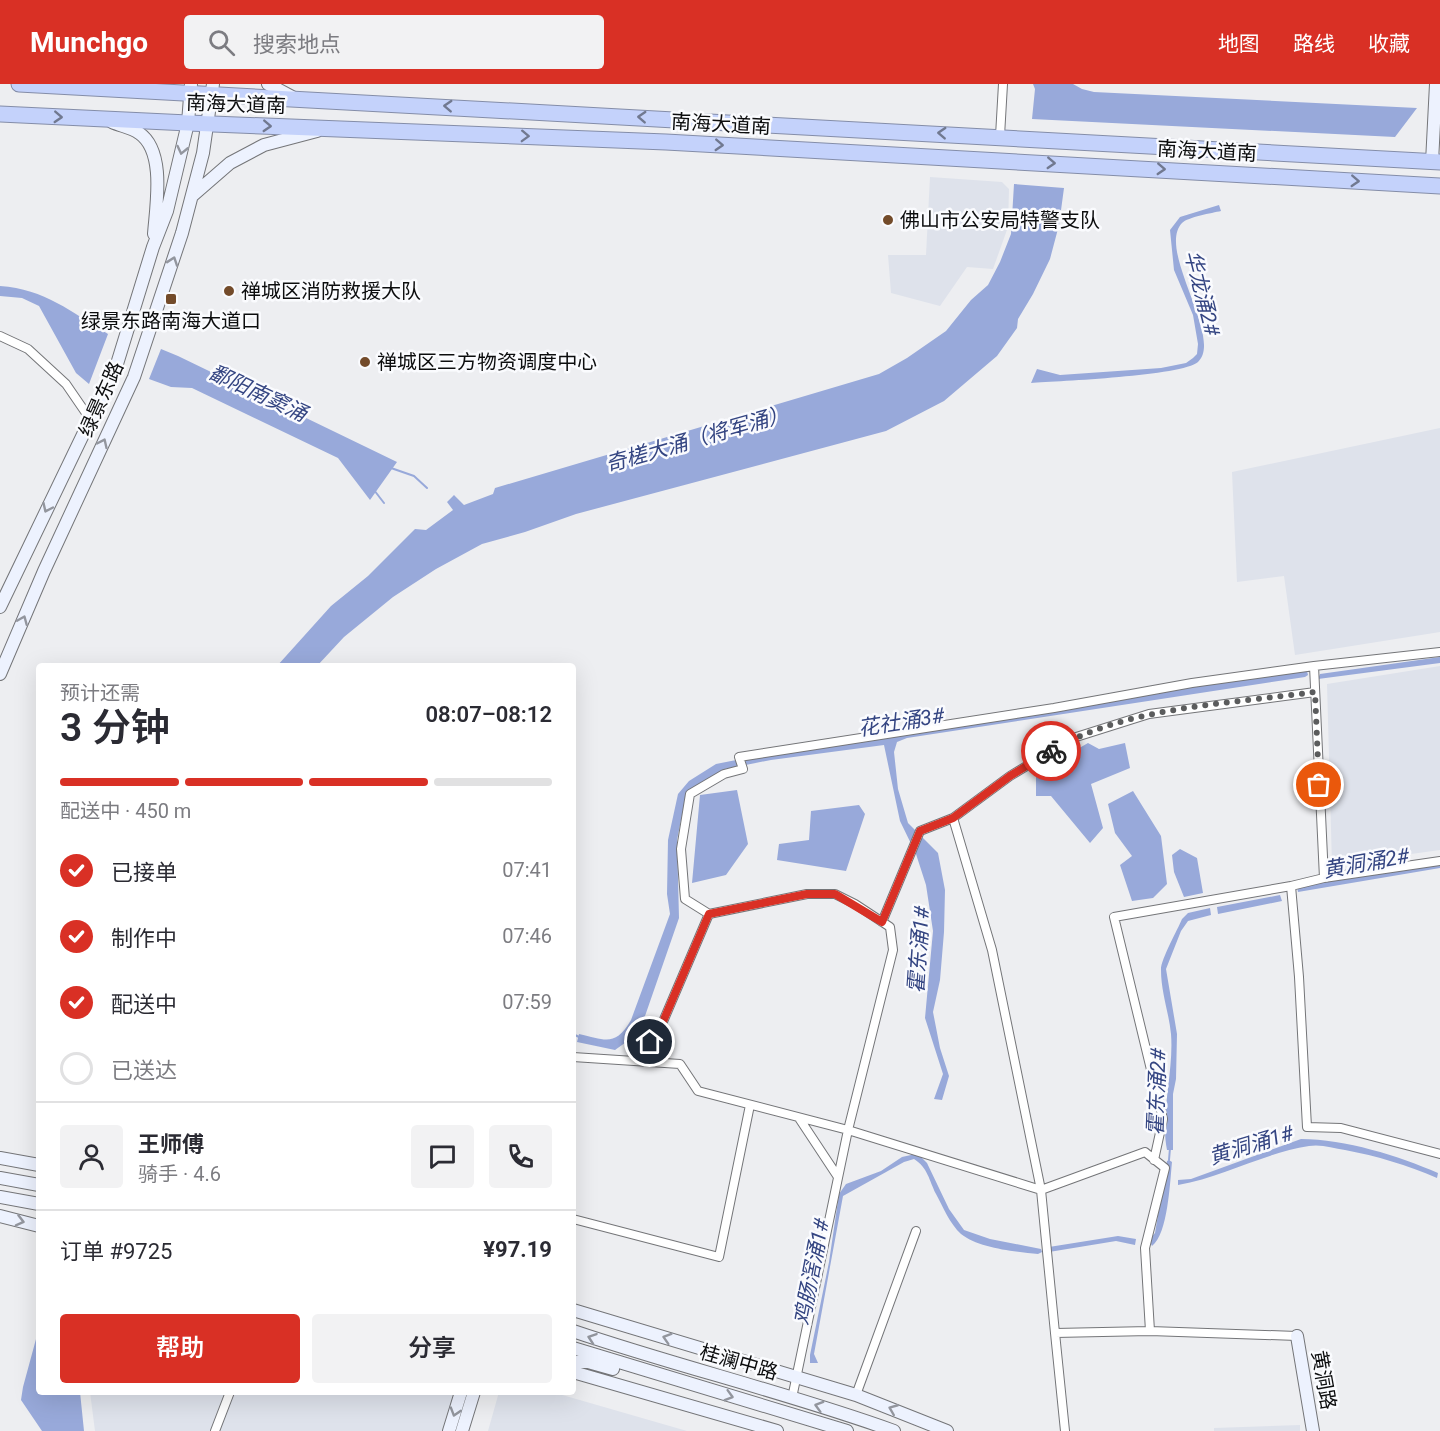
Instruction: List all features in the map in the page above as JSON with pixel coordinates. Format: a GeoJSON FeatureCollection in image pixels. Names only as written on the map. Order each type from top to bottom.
{"type":"FeatureCollection","features":[{"type":"Feature","properties":{"kind":"highway","name":"南海大道南"},"geometry":{"type":"LineString","coordinates":[[20,84],[99,88],[213,89],[295,98],[1436,162]]}},
{"type":"Feature","properties":{"kind":"highway","name":"南海大道南"},"geometry":{"type":"LineString","coordinates":[[0,114],[666,142],[1440,186]]}},
{"type":"Feature","properties":{"kind":"main road"},"geometry":{"type":"LineString","coordinates":[[99,88],[120,84]]}},
{"type":"Feature","properties":{"kind":"main road"},"geometry":{"type":"LineString","coordinates":[[268,84],[295,98]]}},
{"type":"Feature","properties":{"kind":"main road"},"geometry":{"type":"LineString","coordinates":[[1436,84],[1433,142],[1436,162]]}},
{"type":"Feature","properties":{"kind":"main road","name":"绿景东路"},"geometry":{"type":"LineString","coordinates":[[0,608],[117,364],[153,247],[167,211],[188,123],[191,88]]}},
{"type":"Feature","properties":{"kind":"main road","name":"绿景东路"},"geometry":{"type":"LineString","coordinates":[[0,674],[44,571],[134,377],[183,233],[208,123],[213,89]]}},
{"type":"Feature","properties":{"kind":"main road"},"geometry":{"type":"LineString","coordinates":[[103,119],[140,133],[155,154],[158,188],[153,247]]}},
{"type":"Feature","properties":{"kind":"main road"},"geometry":{"type":"LineString","coordinates":[[192,196],[230,163],[264,145],[326,129]]}},
{"type":"Feature","properties":{"kind":"main road"},"geometry":{"type":"LineString","coordinates":[[0,1158],[36,1164]]}},
{"type":"Feature","properties":{"kind":"main road"},"geometry":{"type":"LineString","coordinates":[[0,1178],[36,1184]]}},
{"type":"Feature","properties":{"kind":"main road"},"geometry":{"type":"LineString","coordinates":[[0,1197],[36,1203]]}},
{"type":"Feature","properties":{"kind":"main road"},"geometry":{"type":"LineString","coordinates":[[0,1216],[36,1225]]}},
{"type":"Feature","properties":{"kind":"main road"},"geometry":{"type":"LineString","coordinates":[[576,1311],[856,1395],[947,1431]]}},
{"type":"Feature","properties":{"kind":"main road","name":"桂澜中路"},"geometry":{"type":"LineString","coordinates":[[576,1332],[646,1356],[841,1412],[894,1431]]}},
{"type":"Feature","properties":{"kind":"main road","name":"黄洞路"},"geometry":{"type":"LineString","coordinates":[[1297,1336],[1313,1431]]}},
{"type":"Feature","properties":{"kind":"main road","name":"桂澜中路"},"geometry":{"type":"LineString","coordinates":[[576,1349],[847,1431]]}},
{"type":"Feature","properties":{"kind":"main road"},"geometry":{"type":"LineString","coordinates":[[576,1362],[588,1362],[626,1372],[642,1370]]}},
{"type":"Feature","properties":{"kind":"main road"},"geometry":{"type":"LineString","coordinates":[[576,1373],[775,1431]]}},
{"type":"Feature","properties":{"kind":"main road"},"geometry":{"type":"LineString","coordinates":[[449,1431],[460,1395]]}},
{"type":"Feature","properties":{"kind":"main road"},"geometry":{"type":"LineString","coordinates":[[462,1431],[473,1395]]}},
{"type":"Feature","properties":{"kind":"main road"},"geometry":{"type":"LineString","coordinates":[[752,1402],[775,1431]]}},
{"type":"Feature","properties":{"kind":"street"},"geometry":{"type":"LineString","coordinates":[[1000,136],[1003,84]]}},
{"type":"Feature","properties":{"kind":"street"},"geometry":{"type":"LineString","coordinates":[[0,336],[28,349],[59,377],[90,418]]}},
{"type":"Feature","properties":{"kind":"street"},"geometry":{"type":"LineString","coordinates":[[792,1398],[848,1130],[893,950],[890,927],[835,894],[807,894],[709,914],[685,899],[681,849],[690,794],[724,774],[743,769],[741,762],[807,745],[1054,708],[1192,683],[1314,673],[1440,652]]}},
{"type":"Feature","properties":{"kind":"street"},"geometry":{"type":"LineString","coordinates":[[1314,673],[1324,878]]}},
{"type":"Feature","properties":{"kind":"street"},"geometry":{"type":"LineString","coordinates":[[882,922],[920,831],[953,818],[1010,776],[1073,738],[1149,714],[1315,692]]}},
{"type":"Feature","properties":{"kind":"street"},"geometry":{"type":"LineString","coordinates":[[953,818],[992,950],[1041,1190],[1065,1431]]}},
{"type":"Feature","properties":{"kind":"street"},"geometry":{"type":"LineString","coordinates":[[1154,1160],[1163,1119],[1114,917],[1291,886],[1324,878],[1440,861]]}},
{"type":"Feature","properties":{"kind":"street"},"geometry":{"type":"LineString","coordinates":[[1291,886],[1299,977],[1307,1128],[1341,1128],[1440,1154]]}},
{"type":"Feature","properties":{"kind":"street"},"geometry":{"type":"LineString","coordinates":[[637,1060],[662,1024],[709,914]]}},
{"type":"Feature","properties":{"kind":"street"},"geometry":{"type":"LineString","coordinates":[[576,1057],[680,1064],[698,1091],[848,1130],[1041,1190],[1145,1152],[1165,1168],[1145,1248],[1150,1331]]}},
{"type":"Feature","properties":{"kind":"street"},"geometry":{"type":"LineString","coordinates":[[576,1220],[719,1257],[750,1105]]}},
{"type":"Feature","properties":{"kind":"street"},"geometry":{"type":"LineString","coordinates":[[799,1118],[838,1177]]}},
{"type":"Feature","properties":{"kind":"street"},"geometry":{"type":"LineString","coordinates":[[856,1395],[916,1231]]}},
{"type":"Feature","properties":{"kind":"street"},"geometry":{"type":"LineString","coordinates":[[1054,1333],[1150,1331],[1297,1336]]}},
{"type":"Feature","properties":{"kind":"street"},"geometry":{"type":"LineString","coordinates":[[215,1431],[229,1395]]}},
{"type":"Feature","properties":{"kind":"shaded area"},"geometry":{"type":"Polygon","coordinates":[[[930,177],[1002,182],[1009,189],[1008,227],[993,269],[967,267],[940,306],[891,293],[888,255],[926,255],[930,177]]]}},
{"type":"Feature","properties":{"kind":"shaded area"},"geometry":{"type":"Polygon","coordinates":[[[1440,428],[1440,632],[1295,655],[1284,576],[1237,582],[1232,472],[1440,428]]]}},
{"type":"Feature","properties":{"kind":"shaded area"},"geometry":{"type":"Polygon","coordinates":[[[1440,666],[1440,850],[1332,865],[1327,684],[1440,666]]]}},
{"type":"Feature","properties":{"kind":"shaded area"},"geometry":{"type":"Polygon","coordinates":[[[90,1395],[476,1395],[465,1431],[95,1431],[90,1395]]]}},
{"type":"Feature","properties":{"kind":"shaded area"},"geometry":{"type":"Polygon","coordinates":[[[498,1395],[562,1395],[687,1431],[488,1431],[498,1395]]]}},
{"type":"Feature","properties":{"kind":"shaded area"},"geometry":{"type":"Polygon","coordinates":[[[1300,1425],[1300,1431],[1214,1431],[1214,1428],[1300,1425]]]}},
{"type":"Feature","properties":{"kind":"water"},"geometry":{"type":"Polygon","coordinates":[[[1033,84],[1073,84],[1094,92],[1417,108],[1395,137],[1032,119],[1035,89],[1033,84]]]}},
{"type":"Feature","properties":{"kind":"water","name":"奇槎大涌（将军涌）"},"geometry":{"type":"Polygon","coordinates":[[[1014,184],[1064,188],[1059,225],[1050,259],[1018,319],[1017,328],[997,356],[944,401],[886,431],[576,514],[482,544],[436,569],[393,597],[344,637],[320,663],[280,663],[331,606],[368,576],[415,529],[426,530],[453,510],[447,502],[454,495],[464,505],[493,494],[495,488],[879,374],[946,331],[971,300],[988,285],[1011,234],[1014,184]]]}},
{"type":"Feature","properties":{"kind":"water"},"geometry":{"type":"Polygon","coordinates":[[[1219,205],[1221,211],[1195,217],[1182,223],[1176,236],[1182,273],[1203,334],[1204,350],[1198,362],[1187,367],[1146,374],[1031,383],[1037,369],[1060,375],[1161,368],[1186,363],[1193,358],[1197,354],[1198,344],[1193,315],[1174,270],[1170,230],[1180,217],[1219,205]]]}},
{"type":"Feature","properties":{"kind":"water"},"geometry":{"type":"Polygon","coordinates":[[[0,286],[16,288],[44,297],[108,334],[89,384],[76,373],[39,306],[22,298],[0,296],[0,286]]]}},
{"type":"Feature","properties":{"kind":"water"},"geometry":{"type":"Polygon","coordinates":[[[161,349],[397,462],[370,500],[338,458],[192,388],[171,387],[149,379],[161,349]]]}},
{"type":"Feature","properties":{"kind":"water"},"geometry":{"type":"Polygon","coordinates":[[[1440,657],[1440,663],[1318,679],[1320,674],[1440,657]]]}},
{"type":"Feature","properties":{"kind":"water"},"geometry":{"type":"Polygon","coordinates":[[[1307,671],[1308,675],[1305,677],[907,738],[897,742],[894,752],[898,789],[908,823],[938,853],[945,890],[940,980],[933,1012],[940,1048],[949,1076],[942,1100],[934,1099],[943,1074],[925,1018],[933,931],[926,885],[916,854],[900,821],[884,745],[771,760],[725,769],[695,787],[683,810],[677,840],[679,918],[645,1016],[629,1040],[615,1050],[577,1042],[579,1034],[603,1039],[615,1038],[631,1020],[670,914],[667,894],[668,840],[678,794],[689,781],[716,764],[813,745],[1307,671]]]}},
{"type":"Feature","properties":{"kind":"water"},"geometry":{"type":"Polygon","coordinates":[[[1088,743],[1099,749],[1125,743],[1130,768],[1091,784],[1103,828],[1090,843],[1051,796],[1036,796],[1036,773],[1088,743]]]}},
{"type":"Feature","properties":{"kind":"water"},"geometry":{"type":"Polygon","coordinates":[[[737,790],[748,844],[726,875],[692,883],[700,795],[737,790]]]}},
{"type":"Feature","properties":{"kind":"water"},"geometry":{"type":"Polygon","coordinates":[[[1133,791],[1161,836],[1167,884],[1153,898],[1132,901],[1120,865],[1132,856],[1115,833],[1108,804],[1133,791]]]}},
{"type":"Feature","properties":{"kind":"water"},"geometry":{"type":"Polygon","coordinates":[[[859,805],[865,814],[846,871],[777,860],[779,844],[809,840],[811,811],[859,805]]]}},
{"type":"Feature","properties":{"kind":"water"},"geometry":{"type":"Polygon","coordinates":[[[1180,849],[1197,858],[1203,893],[1184,897],[1174,872],[1172,855],[1180,849]]]}},
{"type":"Feature","properties":{"kind":"water"},"geometry":{"type":"Polygon","coordinates":[[[1440,863],[1440,868],[1298,892],[1297,887],[1440,863]]]}},
{"type":"Feature","properties":{"kind":"water"},"geometry":{"type":"Polygon","coordinates":[[[1280,895],[1282,901],[1218,914],[1217,907],[1280,895]]]}},
{"type":"Feature","properties":{"kind":"water"},"geometry":{"type":"Polygon","coordinates":[[[1210,908],[1211,915],[1188,921],[1181,931],[1166,969],[1177,1034],[1176,1079],[1173,1094],[1173,1150],[1167,1150],[1165,1122],[1171,1063],[1171,1034],[1162,986],[1161,966],[1182,919],[1188,913],[1210,908]]]}},
{"type":"Feature","properties":{"kind":"water"},"geometry":{"type":"Polygon","coordinates":[[[1301,1139],[1335,1142],[1371,1150],[1438,1173],[1437,1178],[1357,1152],[1313,1146],[1292,1149],[1211,1177],[1178,1185],[1178,1180],[1191,1179],[1301,1139]]]}},
{"type":"Feature","properties":{"kind":"water"},"geometry":{"type":"Polygon","coordinates":[[[919,1155],[927,1163],[949,1209],[964,1230],[990,1239],[1041,1249],[1042,1252],[1038,1254],[1008,1250],[968,1239],[950,1220],[922,1166],[914,1159],[904,1162],[843,1196],[814,1354],[818,1363],[810,1363],[839,1194],[846,1184],[881,1171],[902,1157],[919,1155]]]}},
{"type":"Feature","properties":{"kind":"water"},"geometry":{"type":"Polygon","coordinates":[[[1169,1160],[1172,1162],[1165,1219],[1162,1231],[1152,1246],[1149,1240],[1155,1233],[1169,1160]]]}},
{"type":"Feature","properties":{"kind":"water"},"geometry":{"type":"Polygon","coordinates":[[[1118,1236],[1136,1239],[1135,1245],[1116,1241],[1049,1252],[1049,1247],[1118,1236]]]}},
{"type":"Feature","properties":{"kind":"water"},"geometry":{"type":"Polygon","coordinates":[[[36,1339],[36,1395],[80,1395],[84,1431],[42,1431],[21,1400],[36,1339]]]}},
{"type":"Feature","properties":{"kind":"waterway","name":"鄱阳南窦涌"},"geometry":{"type":"LineString","coordinates":[[391,468],[414,476],[427,488]]}},
{"type":"Feature","properties":{"kind":"waterway","name":"鄱阳南窦涌"},"geometry":{"type":"LineString","coordinates":[[374,490],[384,503]]}},
{"type":"Feature","properties":{"kind":"waterway","name":"花社涌3#"},"geometry":{"type":"LineString","coordinates":[[576,1036],[581,1038]]}},
{"type":"Feature","properties":{"kind":"waterway","name":"霍东涌2#"},"geometry":{"type":"LineString","coordinates":[[1169,1160],[1170,1148]]}},
{"type":"Feature","properties":{"kind":"way so far"},"geometry":{"type":"LineString","coordinates":[[1051,751],[1073,738],[1149,714],[1315,692],[1319,785]]}},
{"type":"Feature","properties":{"kind":"place","name":"佛山市公安局特警支队"},"geometry":{"type":"Point","coordinates":[888,220]}},
{"type":"Feature","properties":{"kind":"place","name":"禅城区消防救援大队"},"geometry":{"type":"Point","coordinates":[229,291]}},
{"type":"Feature","properties":{"kind":"place","name":"绿景东路南海大道口"},"geometry":{"type":"Point","coordinates":[171,299]}},
{"type":"Feature","properties":{"kind":"place","name":"禅城区三方物资调度中心"},"geometry":{"type":"Point","coordinates":[365,362]}},
{"type":"Feature","properties":{"kind":"route"},"geometry":{"type":"LineString","coordinates":[[650,1042],[662,1024],[709,914],[807,894],[835,894],[882,922],[920,831],[953,818],[1010,776],[1051,751]]}},
{"type":"Feature","properties":{"kind":"water label","name":"华龙涌2#"},"geometry":{"type":"Point","coordinates":[1202,293]}},
{"type":"Feature","properties":{"kind":"water label","name":"黄洞涌2#"},"geometry":{"type":"Point","coordinates":[1366,863]}},
{"type":"Feature","properties":{"kind":"water label","name":"霍东涌1#"},"geometry":{"type":"Point","coordinates":[919,950]}},
{"type":"Feature","properties":{"kind":"water label","name":"黄洞涌1#"},"geometry":{"type":"Point","coordinates":[1251,1145]}},
{"type":"Feature","properties":{"kind":"water label","name":"鸡肠滘涌1#"},"geometry":{"type":"Point","coordinates":[812,1272]}}]}
